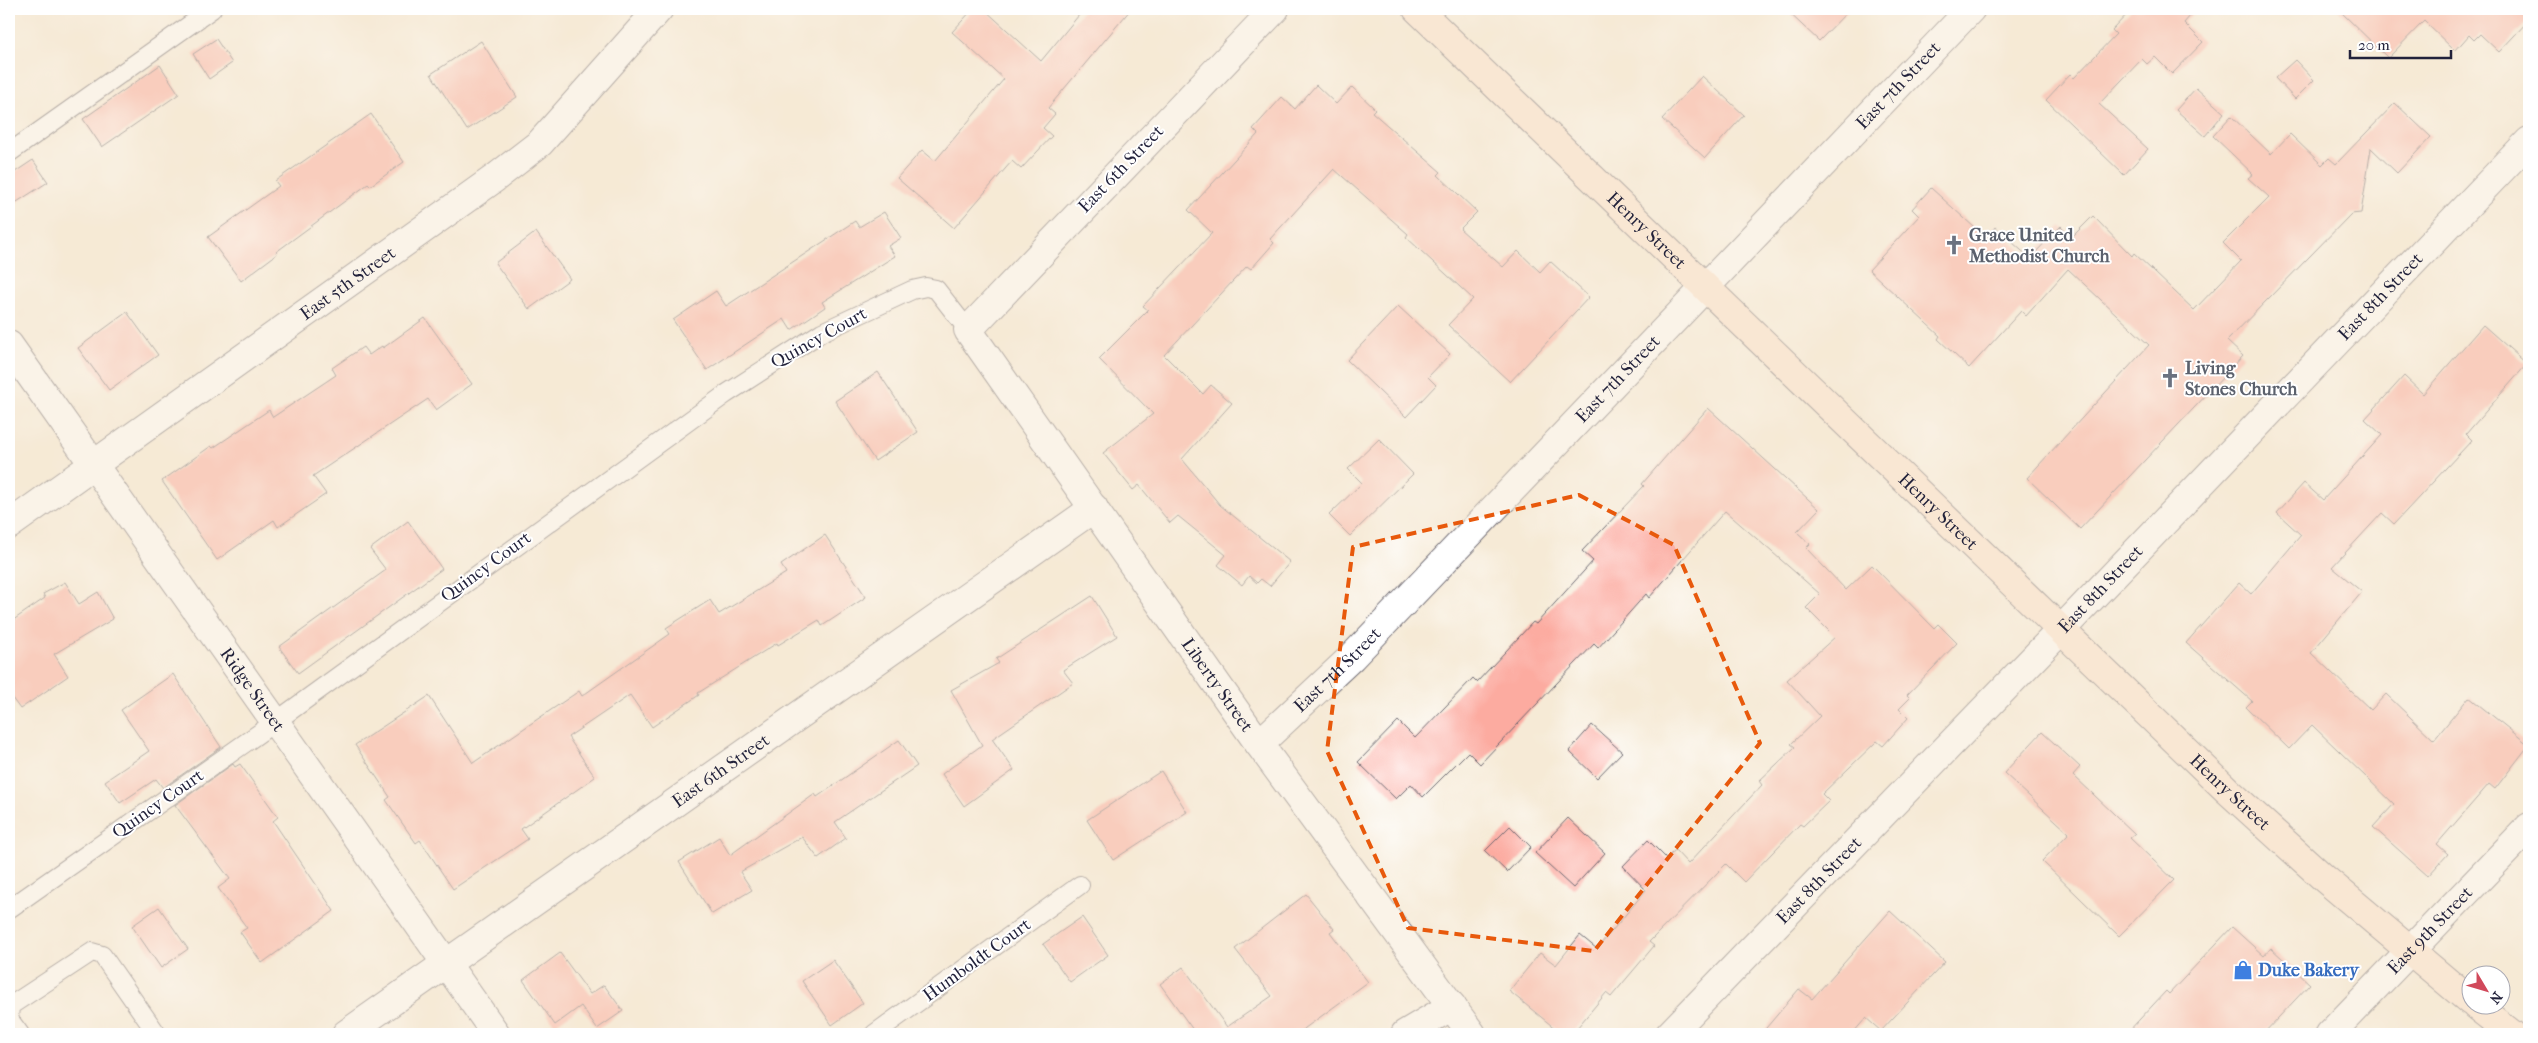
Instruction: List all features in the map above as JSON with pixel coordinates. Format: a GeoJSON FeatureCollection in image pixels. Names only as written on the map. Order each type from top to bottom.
{"type":"FeatureCollection","features":[{"type":"Feature","properties":{"kind":"street","name":"East 5th Street"},"geometry":{"type":"LineString","coordinates":[[9,526],[495,178],[540,143],[659,9]]}},
{"type":"Feature","properties":{"kind":"street","name":"East 6th Street"},"geometry":{"type":"LineString","coordinates":[[968,330],[1275,9]]}},
{"type":"Feature","properties":{"kind":"street","name":"Henry Street"},"geometry":{"type":"LineString","coordinates":[[1418,9],[2060,631],[2227,790],[2325,879],[2460,993]]}},
{"type":"Feature","properties":{"kind":"street","name":"East 7th Street"},"geometry":{"type":"LineString","coordinates":[[1259,744],[1352,657],[1971,9]]}},
{"type":"Feature","properties":{"kind":"street","name":"East 8th Street"},"geometry":{"type":"LineString","coordinates":[[1670,1034],[2529,142]]}},
{"type":"Feature","properties":{"kind":"street","name":"Liberty Street"},"geometry":{"type":"LineString","coordinates":[[968,330],[1259,744],[1472,1034]]}},
{"type":"Feature","properties":{"kind":"street","name":"Ridge Street"},"geometry":{"type":"LineString","coordinates":[[9,345],[496,1034]]}},
{"type":"Feature","properties":{"kind":"street","name":"East 6th Street"},"geometry":{"type":"LineString","coordinates":[[346,1034],[1094,508]]}},
{"type":"Feature","properties":{"kind":"street","name":"East 9th Street"},"geometry":{"type":"LineString","coordinates":[[2330,1034],[2529,827]]}},
{"type":"Feature","properties":{"kind":"street"},"geometry":{"type":"LineString","coordinates":[[1405,1034],[1452,1006]]}},
{"type":"Feature","properties":{"kind":"street"},"geometry":{"type":"LineString","coordinates":[[2489,1016],[2512,1034]]}},
{"type":"Feature","properties":{"kind":"lane"},"geometry":{"type":"LineString","coordinates":[[9,154],[212,9]]}},
{"type":"Feature","properties":{"kind":"lane","name":"Quincy Court"},"geometry":{"type":"LineString","coordinates":[[9,909],[275,722],[702,410],[822,332],[912,290],[926,286],[936,289],[968,330]]}},
{"type":"Feature","properties":{"kind":"lane","name":"Humboldt Court"},"geometry":{"type":"LineString","coordinates":[[874,1034],[1080,885]]}},
{"type":"Feature","properties":{"kind":"lane"},"geometry":{"type":"LineString","coordinates":[[20,1034],[9,1019],[10,1006],[92,952],[102,955],[157,1034]]}},
{"type":"Feature","properties":{"kind":"highlighted area"},"geometry":{"type":"Polygon","coordinates":[[[1579,495],[1674,545],[1760,743],[1594,951],[1408,928],[1327,751],[1353,547],[1579,495]]]}},
{"type":"Feature","properties":{"kind":"building"},"geometry":{"type":"Polygon","coordinates":[[[973,9],[984,9],[1041,61],[1084,9],[1131,9],[1048,108],[1055,114],[1043,128],[1052,136],[1021,169],[1012,161],[954,228],[897,178],[922,150],[935,161],[1004,79],[952,32],[973,9]]]}},
{"type":"Feature","properties":{"kind":"building"},"geometry":{"type":"Polygon","coordinates":[[[1785,9],[1850,9],[1819,41],[1785,9]]]}},
{"type":"Feature","properties":{"kind":"building"},"geometry":{"type":"Polygon","coordinates":[[[2132,9],[2196,9],[2184,23],[2203,42],[2172,74],[2155,57],[2147,64],[2142,59],[2099,104],[2148,149],[2124,175],[2046,100],[2070,74],[2074,78],[2116,34],[2112,30],[2132,9]]]}},
{"type":"Feature","properties":{"kind":"building"},"geometry":{"type":"Polygon","coordinates":[[[2338,9],[2529,9],[2529,20],[2499,52],[2480,34],[2474,40],[2469,35],[2455,51],[2424,21],[2388,58],[2338,9]]]}},
{"type":"Feature","properties":{"kind":"building"},"geometry":{"type":"Polygon","coordinates":[[[216,39],[232,63],[209,79],[193,54],[216,39]]]}},
{"type":"Feature","properties":{"kind":"building"},"geometry":{"type":"Polygon","coordinates":[[[481,41],[517,97],[467,130],[431,74],[481,41]]]}},
{"type":"Feature","properties":{"kind":"building"},"geometry":{"type":"Polygon","coordinates":[[[2295,60],[2314,80],[2295,99],[2275,78],[2295,60]]]}},
{"type":"Feature","properties":{"kind":"building"},"geometry":{"type":"Polygon","coordinates":[[[160,65],[179,94],[102,147],[83,119],[160,65]]]}},
{"type":"Feature","properties":{"kind":"building"},"geometry":{"type":"Polygon","coordinates":[[[1702,76],[1744,115],[1705,158],[1662,119],[1702,76]]]}},
{"type":"Feature","properties":{"kind":"building"},"geometry":{"type":"Polygon","coordinates":[[[1316,85],[1336,104],[1352,87],[1375,109],[1372,112],[1441,172],[1438,175],[1477,212],[1460,229],[1503,267],[1518,251],[1540,272],[1550,261],[1589,297],[1510,382],[1448,325],[1473,299],[1406,237],[1408,234],[1334,169],[1270,239],[1274,243],[1251,269],[1247,266],[1164,355],[1203,394],[1211,385],[1232,403],[1182,459],[1220,505],[1290,562],[1270,586],[1261,579],[1257,583],[1249,576],[1242,585],[1218,565],[1226,555],[1178,516],[1170,523],[1139,485],[1133,490],[1103,453],[1153,414],[1099,359],[1148,310],[1143,306],[1212,233],[1188,210],[1258,134],[1253,129],[1282,97],[1295,109],[1316,85]]]}},
{"type":"Feature","properties":{"kind":"building"},"geometry":{"type":"Polygon","coordinates":[[[2196,88],[2224,113],[2205,136],[2176,110],[2196,88]]]}},
{"type":"Feature","properties":{"kind":"building"},"geometry":{"type":"Polygon","coordinates":[[[2395,103],[2431,137],[2397,173],[2371,148],[2361,213],[2351,214],[2227,341],[2243,356],[2080,529],[2027,478],[2149,345],[2068,269],[2026,316],[2021,311],[1969,368],[1938,339],[1940,336],[1869,270],[1919,216],[1912,209],[1931,188],[1986,238],[1995,227],[2030,258],[2061,226],[2072,237],[2093,216],[2132,256],[2134,253],[2194,310],[2241,261],[2223,243],[2269,197],[2248,178],[2253,174],[2213,136],[2231,116],[2271,154],[2290,134],[2322,165],[2329,158],[2336,164],[2395,103]]]}},
{"type":"Feature","properties":{"kind":"building"},"geometry":{"type":"Polygon","coordinates":[[[371,114],[404,162],[370,186],[368,184],[276,252],[277,254],[241,281],[208,237],[279,186],[275,181],[371,114]]]}},
{"type":"Feature","properties":{"kind":"building"},"geometry":{"type":"Polygon","coordinates":[[[33,160],[48,182],[9,207],[9,176],[33,160]]]}},
{"type":"Feature","properties":{"kind":"building"},"geometry":{"type":"Polygon","coordinates":[[[884,212],[901,238],[888,246],[895,256],[822,302],[825,307],[791,330],[784,319],[707,370],[673,320],[716,291],[726,306],[855,221],[859,227],[884,212]]]}},
{"type":"Feature","properties":{"kind":"building"},"geometry":{"type":"Polygon","coordinates":[[[536,232],[570,279],[529,309],[495,263],[536,232]]]}},
{"type":"Feature","properties":{"kind":"building"},"geometry":{"type":"Polygon","coordinates":[[[1398,306],[1450,354],[1428,377],[1436,385],[1406,417],[1347,360],[1398,306]]]}},
{"type":"Feature","properties":{"kind":"building"},"geometry":{"type":"Polygon","coordinates":[[[127,312],[158,355],[109,390],[78,348],[127,312]]]}},
{"type":"Feature","properties":{"kind":"building"},"geometry":{"type":"Polygon","coordinates":[[[425,318],[472,384],[436,410],[428,399],[313,476],[326,494],[278,527],[274,520],[217,560],[162,481],[211,446],[213,448],[269,410],[273,417],[336,375],[332,368],[363,347],[369,355],[382,346],[383,348],[425,318]]]}},
{"type":"Feature","properties":{"kind":"building"},"geometry":{"type":"Polygon","coordinates":[[[2483,325],[2527,364],[2466,434],[2472,440],[2394,524],[2382,513],[2332,567],[2362,592],[2311,653],[2371,710],[2386,694],[2434,740],[2469,697],[2529,745],[2495,789],[2489,784],[2437,844],[2448,854],[2428,876],[2373,827],[2394,804],[2312,725],[2289,749],[2246,707],[2252,701],[2186,643],[2239,583],[2251,594],[2301,535],[2277,513],[2304,483],[2323,500],[2382,435],[2365,419],[2404,376],[2423,394],[2483,325]]]}},
{"type":"Feature","properties":{"kind":"building"},"geometry":{"type":"Polygon","coordinates":[[[878,372],[918,432],[875,461],[835,401],[878,372]]]}},
{"type":"Feature","properties":{"kind":"building"},"geometry":{"type":"Polygon","coordinates":[[[1708,408],[1819,509],[1797,532],[1810,544],[1806,548],[1846,590],[1872,565],[1934,628],[1938,624],[1957,643],[1907,695],[1910,698],[1899,709],[1908,718],[1883,746],[1877,741],[1822,794],[1829,801],[1803,826],[1800,824],[1744,882],[1726,864],[1649,942],[1654,946],[1611,997],[1606,993],[1572,1034],[1562,1034],[1509,991],[1540,953],[1556,965],[1580,935],[1597,949],[1646,890],[1623,866],[1648,840],[1667,859],[1675,850],[1688,864],[1762,785],[1759,781],[1795,747],[1791,744],[1820,716],[1787,680],[1835,637],[1806,608],[1820,594],[1725,511],[1649,598],[1646,594],[1598,648],[1594,644],[1480,764],[1468,752],[1423,797],[1411,784],[1396,799],[1358,762],[1398,721],[1415,738],[1473,678],[1477,682],[1533,622],[1536,624],[1593,561],[1582,551],[1644,486],[1642,484],[1708,408]]]}},
{"type":"Feature","properties":{"kind":"building"},"geometry":{"type":"Polygon","coordinates":[[[1379,439],[1413,474],[1350,536],[1329,515],[1362,483],[1348,469],[1379,439]]]}},
{"type":"Feature","properties":{"kind":"building"},"geometry":{"type":"Polygon","coordinates":[[[408,521],[442,569],[298,673],[279,647],[386,570],[370,549],[408,521]]]}},
{"type":"Feature","properties":{"kind":"building"},"geometry":{"type":"Polygon","coordinates":[[[825,535],[866,597],[822,626],[819,620],[778,645],[777,643],[698,693],[699,695],[652,727],[630,695],[568,737],[595,777],[521,829],[528,839],[453,889],[420,840],[416,843],[386,800],[390,797],[355,745],[429,696],[473,763],[579,691],[582,696],[670,634],[666,628],[710,600],[719,614],[786,573],[781,565],[825,535]]]}},
{"type":"Feature","properties":{"kind":"building"},"geometry":{"type":"Polygon","coordinates":[[[65,582],[79,604],[98,592],[113,619],[54,654],[68,676],[20,709],[9,694],[9,623],[45,598],[43,594],[65,582]]]}},
{"type":"Feature","properties":{"kind":"building"},"geometry":{"type":"Polygon","coordinates":[[[1092,596],[1117,636],[1063,670],[1073,683],[992,739],[1014,770],[964,806],[942,774],[982,745],[951,690],[999,663],[996,659],[1092,596]]]}},
{"type":"Feature","properties":{"kind":"building"},"geometry":{"type":"Polygon","coordinates":[[[173,674],[221,747],[163,788],[156,779],[120,803],[105,781],[149,751],[121,710],[173,674]]]}},
{"type":"Feature","properties":{"kind":"building"},"geometry":{"type":"Polygon","coordinates":[[[1592,725],[1622,752],[1597,778],[1569,751],[1592,725]]]}},
{"type":"Feature","properties":{"kind":"building"},"geometry":{"type":"Polygon","coordinates":[[[2042,732],[2080,767],[2073,775],[2135,834],[2130,838],[2174,880],[2119,936],[2042,861],[2069,833],[2004,773],[2042,732]]]}},
{"type":"Feature","properties":{"kind":"building"},"geometry":{"type":"Polygon","coordinates":[[[899,740],[917,766],[835,822],[846,838],[818,858],[802,837],[740,872],[752,890],[712,914],[679,862],[719,837],[730,855],[815,794],[817,797],[899,740]]]}},
{"type":"Feature","properties":{"kind":"building"},"geometry":{"type":"Polygon","coordinates":[[[233,764],[235,767],[240,764],[278,817],[273,821],[334,911],[262,963],[240,932],[247,928],[218,888],[230,879],[175,805],[233,764]]]}},
{"type":"Feature","properties":{"kind":"building"},"geometry":{"type":"Polygon","coordinates":[[[1161,771],[1187,812],[1113,860],[1087,820],[1161,771]]]}},
{"type":"Feature","properties":{"kind":"building"},"geometry":{"type":"Polygon","coordinates":[[[1568,818],[1605,853],[1573,888],[1535,853],[1568,818]]]}},
{"type":"Feature","properties":{"kind":"building"},"geometry":{"type":"Polygon","coordinates":[[[1510,826],[1531,847],[1507,872],[1485,851],[1510,826]]]}},
{"type":"Feature","properties":{"kind":"building"},"geometry":{"type":"Polygon","coordinates":[[[1306,894],[1334,929],[1330,932],[1368,982],[1297,1034],[1196,1034],[1160,984],[1183,967],[1227,1027],[1272,996],[1235,949],[1306,894]]]}},
{"type":"Feature","properties":{"kind":"building"},"geometry":{"type":"Polygon","coordinates":[[[159,907],[188,949],[161,968],[132,926],[159,907]]]}},
{"type":"Feature","properties":{"kind":"building"},"geometry":{"type":"Polygon","coordinates":[[[1890,911],[1945,962],[1881,1031],[1866,1018],[1852,1034],[1761,1034],[1799,989],[1812,999],[1890,911]]]}},
{"type":"Feature","properties":{"kind":"building"},"geometry":{"type":"Polygon","coordinates":[[[1082,917],[1108,955],[1070,982],[1043,944],[1082,917]]]}},
{"type":"Feature","properties":{"kind":"building","name":"Duke Bakery"},"geometry":{"type":"Polygon","coordinates":[[[2232,927],[2264,956],[2271,948],[2310,984],[2263,1034],[2126,1034],[2166,991],[2169,994],[2232,927]]]}},
{"type":"Feature","properties":{"kind":"building"},"geometry":{"type":"Polygon","coordinates":[[[560,953],[590,994],[604,985],[623,1011],[597,1029],[581,1006],[555,1025],[523,980],[560,953]]]}},
{"type":"Feature","properties":{"kind":"building"},"geometry":{"type":"Polygon","coordinates":[[[833,960],[863,1003],[832,1025],[802,981],[833,960]]]}},
{"type":"Feature","properties":{"kind":"place","name":"Grace United Methodist Church"},"geometry":{"type":"Point","coordinates":[1954,245]}},
{"type":"Feature","properties":{"kind":"place","name":"Living Stones Church"},"geometry":{"type":"Point","coordinates":[2170,378]}},
{"type":"Feature","properties":{"kind":"place","name":"Duke Bakery"},"geometry":{"type":"Point","coordinates":[2243,970]}}]}
